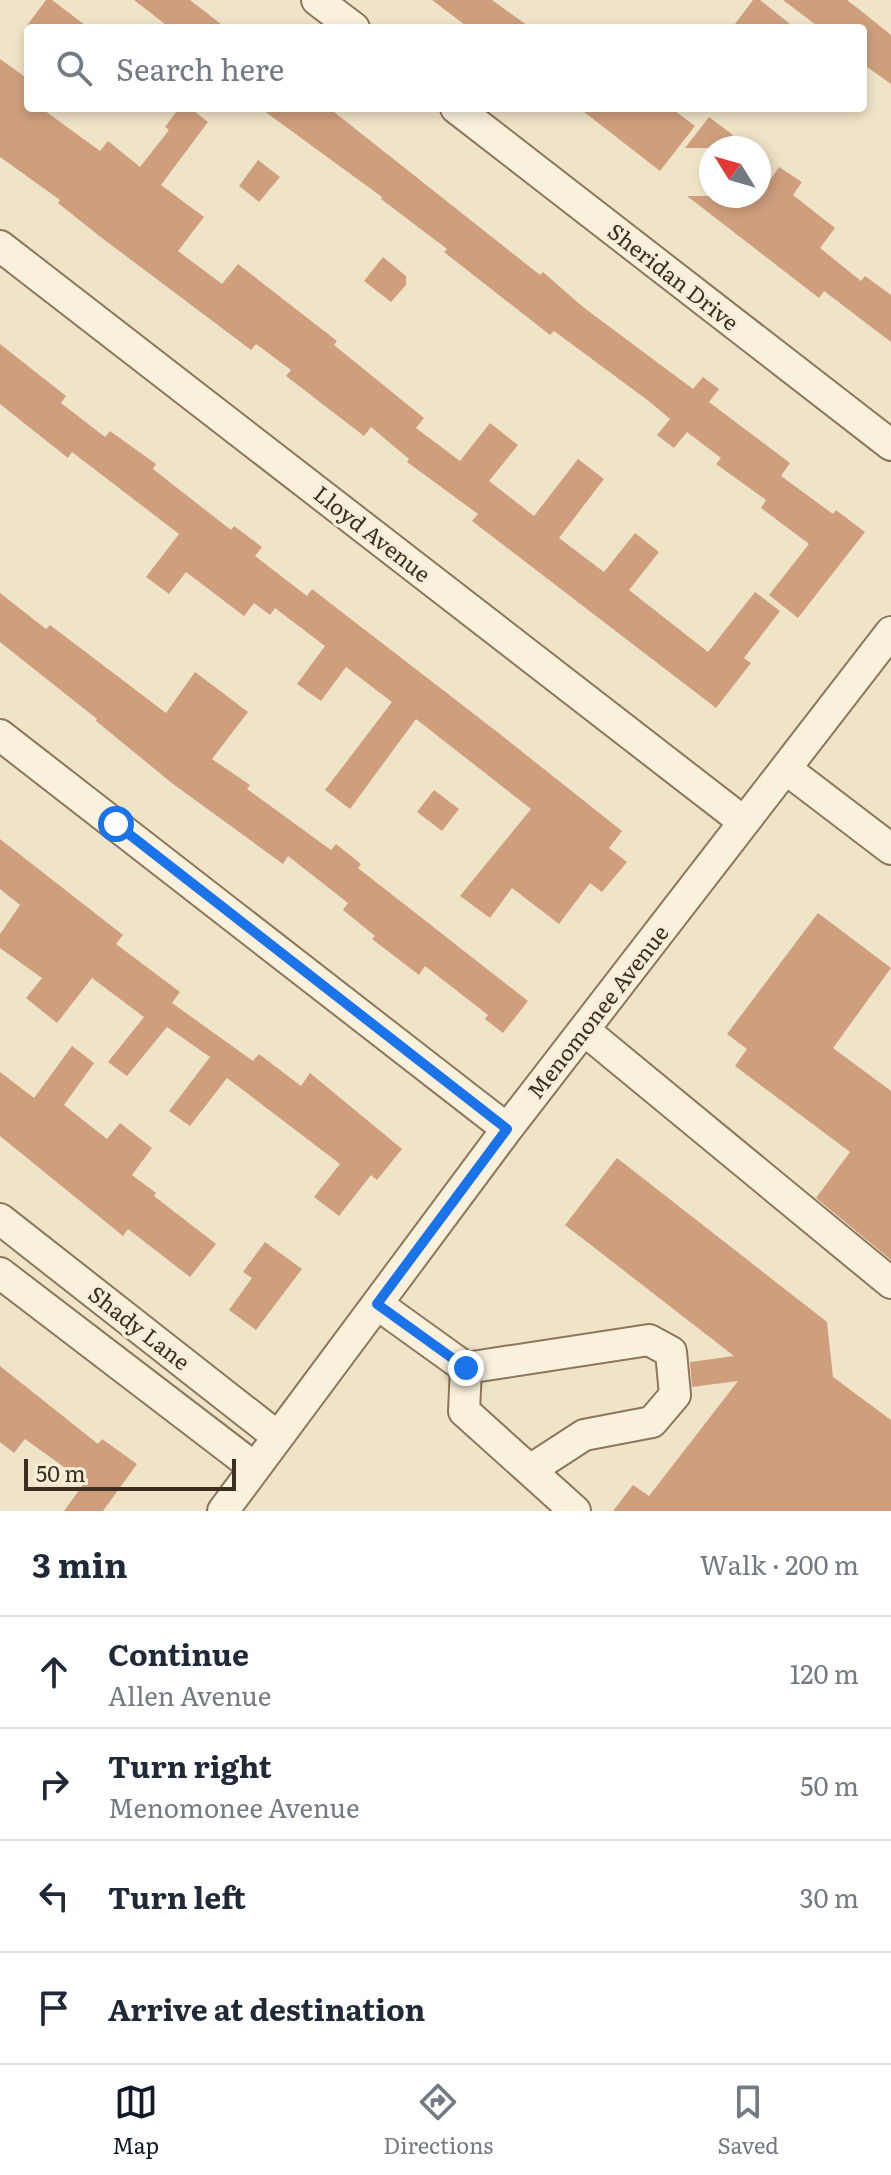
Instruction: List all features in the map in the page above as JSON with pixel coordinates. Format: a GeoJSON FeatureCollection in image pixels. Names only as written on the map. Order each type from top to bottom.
{"type":"FeatureCollection","features":[{"type":"Feature","properties":{"kind":"street"},"geometry":{"type":"LineString","coordinates":[[317,0],[349,24]]}},
{"type":"Feature","properties":{"kind":"street","name":"Sheridan Drive"},"geometry":{"type":"LineString","coordinates":[[461,112],[891,445]]}},
{"type":"Feature","properties":{"kind":"street","name":"Lloyd Avenue"},"geometry":{"type":"LineString","coordinates":[[0,246],[744,822]]}},
{"type":"Feature","properties":{"kind":"street","name":"Menomonee Avenue"},"geometry":{"type":"LineString","coordinates":[[223,1511],[507,1129],[891,632]]}},
{"type":"Feature","properties":{"kind":"street"},"geometry":{"type":"LineString","coordinates":[[0,735],[507,1129]]}},
{"type":"Feature","properties":{"kind":"street"},"geometry":{"type":"LineString","coordinates":[[786,769],[891,849]]}},
{"type":"Feature","properties":{"kind":"street"},"geometry":{"type":"LineString","coordinates":[[584,1030],[891,1283]]}},
{"type":"Feature","properties":{"kind":"street","name":"Shady Lane"},"geometry":{"type":"LineString","coordinates":[[0,1219],[278,1437]]}},
{"type":"Feature","properties":{"kind":"street","name":"Shady Lane"},"geometry":{"type":"LineString","coordinates":[[0,1273],[255,1468]]}},
{"type":"Feature","properties":{"kind":"street"},"geometry":{"type":"LineString","coordinates":[[377,1304],[466,1368],[649,1340],[671,1352],[675,1395],[652,1422],[584,1435],[530,1470]]}},
{"type":"Feature","properties":{"kind":"street"},"geometry":{"type":"LineString","coordinates":[[466,1368],[464,1411],[575,1511]]}},
{"type":"Feature","properties":{"kind":"building"},"geometry":{"type":"Polygon","coordinates":[[[46,0],[52,0],[84,24],[28,24],[46,0]]]}},
{"type":"Feature","properties":{"kind":"building"},"geometry":{"type":"Polygon","coordinates":[[[134,0],[190,0],[221,24],[165,24],[134,0]]]}},
{"type":"Feature","properties":{"kind":"building"},"geometry":{"type":"Polygon","coordinates":[[[432,0],[492,0],[525,24],[464,24],[432,0]]]}},
{"type":"Feature","properties":{"kind":"building"},"geometry":{"type":"Polygon","coordinates":[[[753,0],[760,0],[790,24],[735,24],[753,0]]]}},
{"type":"Feature","properties":{"kind":"building"},"geometry":{"type":"Polygon","coordinates":[[[783,0],[847,0],[860,10],[891,35],[891,84],[867,67],[867,24],[815,24],[783,0]]]}},
{"type":"Feature","properties":{"kind":"building"},"geometry":{"type":"Polygon","coordinates":[[[0,59],[24,76],[24,112],[46,112],[100,151],[108,141],[140,167],[169,130],[165,127],[176,112],[195,112],[208,122],[161,185],[204,217],[178,251],[222,284],[238,264],[337,341],[334,345],[424,418],[416,428],[460,461],[490,423],[518,445],[489,481],[534,516],[578,459],[604,479],[559,538],[604,572],[635,533],[659,552],[629,590],[708,652],[755,592],[780,611],[744,658],[751,663],[716,708],[472,521],[478,514],[407,462],[409,459],[371,427],[364,436],[286,376],[291,370],[256,344],[251,350],[98,235],[58,203],[60,200],[0,157],[0,59]]]}},
{"type":"Feature","properties":{"kind":"building"},"geometry":{"type":"Polygon","coordinates":[[[265,112],[334,112],[540,275],[543,272],[583,307],[693,389],[703,377],[719,389],[709,402],[790,463],[781,476],[833,514],[836,510],[865,532],[798,618],[769,595],[809,544],[761,508],[766,500],[716,464],[721,458],[687,432],[674,448],[657,435],[670,419],[554,331],[550,335],[444,252],[447,249],[265,112]]]}},
{"type":"Feature","properties":{"kind":"building"},"geometry":{"type":"Polygon","coordinates":[[[584,112],[676,112],[695,126],[660,171],[584,112]]]}},
{"type":"Feature","properties":{"kind":"building"},"geometry":{"type":"Polygon","coordinates":[[[709,117],[733,135],[699,136],[699,148],[685,148],[709,117]]]}},
{"type":"Feature","properties":{"kind":"building"},"geometry":{"type":"Polygon","coordinates":[[[258,160],[280,177],[259,202],[239,186],[258,160]]]}},
{"type":"Feature","properties":{"kind":"building"},"geometry":{"type":"Polygon","coordinates":[[[779,167],[802,182],[793,195],[835,228],[820,248],[861,281],[865,276],[891,295],[891,342],[824,291],[819,298],[703,208],[771,208],[771,179],[779,167]]]}},
{"type":"Feature","properties":{"kind":"building"},"geometry":{"type":"Polygon","coordinates":[[[687,196],[699,196],[699,205],[687,196]]]}},
{"type":"Feature","properties":{"kind":"building"},"geometry":{"type":"Polygon","coordinates":[[[383,257],[406,276],[406,285],[391,302],[364,281],[383,257]]]}},
{"type":"Feature","properties":{"kind":"building"},"geometry":{"type":"Polygon","coordinates":[[[0,344],[66,396],[61,403],[105,437],[110,431],[156,464],[153,469],[231,530],[234,526],[262,547],[255,556],[307,596],[312,589],[622,831],[609,848],[627,862],[602,892],[590,883],[559,924],[512,888],[490,918],[460,896],[531,809],[416,719],[350,809],[325,790],[392,702],[346,667],[321,701],[297,684],[325,646],[275,608],[270,615],[254,603],[244,616],[186,572],[169,594],[146,577],[179,534],[72,452],[68,458],[0,404],[0,344]]]}},
{"type":"Feature","properties":{"kind":"building"},"geometry":{"type":"Polygon","coordinates":[[[0,593],[46,629],[50,625],[166,713],[195,672],[248,712],[212,759],[250,785],[247,789],[331,850],[336,844],[361,864],[358,868],[528,1001],[503,1033],[485,1019],[488,1015],[425,966],[419,975],[372,939],[375,936],[343,910],[348,903],[288,856],[283,864],[173,784],[0,642],[0,593]]]}},
{"type":"Feature","properties":{"kind":"building"},"geometry":{"type":"Polygon","coordinates":[[[434,790],[459,809],[442,831],[417,812],[434,790]]]}},
{"type":"Feature","properties":{"kind":"building"},"geometry":{"type":"Polygon","coordinates":[[[0,839],[123,935],[116,944],[180,992],[172,1003],[253,1061],[259,1054],[301,1086],[310,1073],[402,1149],[377,1180],[371,1175],[339,1216],[314,1197],[340,1164],[227,1078],[190,1126],[169,1111],[210,1057],[167,1027],[127,1076],[108,1062],[144,1017],[92,978],[57,1023],[26,998],[42,978],[0,948],[0,934],[20,905],[0,889],[0,839]]]}},
{"type":"Feature","properties":{"kind":"building"},"geometry":{"type":"Polygon","coordinates":[[[818,913],[891,968],[833,1048],[891,1091],[891,1260],[816,1198],[850,1152],[735,1066],[747,1049],[727,1034],[818,913]]]}},
{"type":"Feature","properties":{"kind":"building"},"geometry":{"type":"Polygon","coordinates":[[[72,1046],[94,1063],[64,1105],[107,1139],[120,1123],[152,1148],[132,1175],[216,1244],[190,1277],[128,1229],[123,1236],[0,1136],[0,1072],[34,1098],[72,1046]]]}},
{"type":"Feature","properties":{"kind":"building"},"geometry":{"type":"Polygon","coordinates":[[[617,1158],[827,1322],[833,1377],[891,1420],[891,1511],[613,1511],[633,1485],[649,1496],[738,1381],[692,1387],[690,1362],[734,1356],[565,1225],[617,1158]]]}},
{"type":"Feature","properties":{"kind":"building"},"geometry":{"type":"Polygon","coordinates":[[[265,1242],[302,1269],[256,1330],[229,1310],[252,1278],[243,1272],[265,1242]]]}},
{"type":"Feature","properties":{"kind":"building"},"geometry":{"type":"Polygon","coordinates":[[[0,1366],[98,1444],[102,1439],[137,1464],[103,1511],[64,1511],[85,1482],[25,1439],[14,1453],[0,1442],[0,1366]]]}},
{"type":"Feature","properties":{"kind":"route"},"geometry":{"type":"LineString","coordinates":[[116,824],[507,1129],[377,1304],[466,1368]]}}]}
